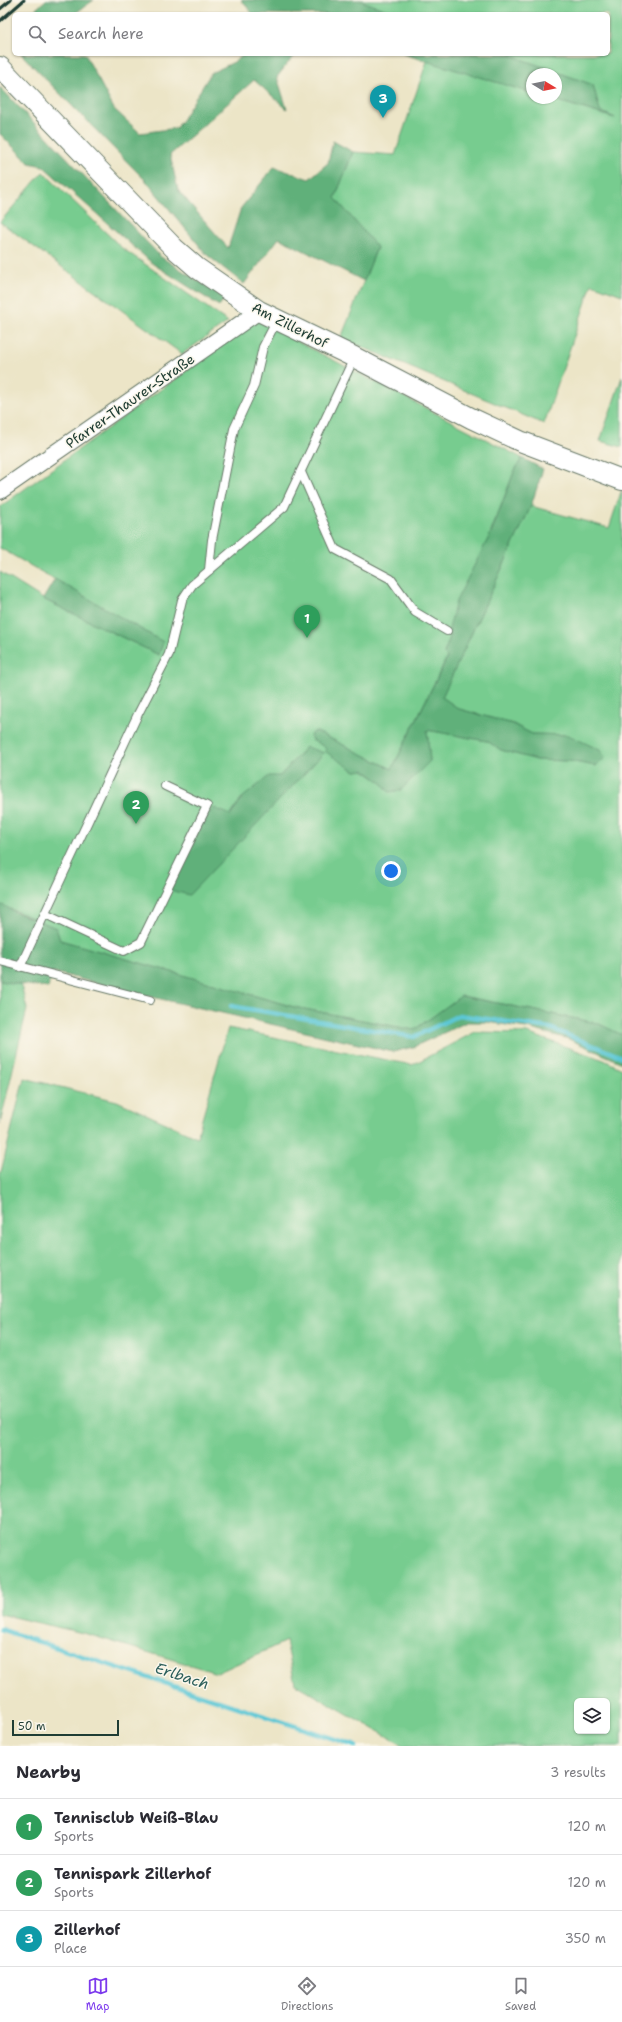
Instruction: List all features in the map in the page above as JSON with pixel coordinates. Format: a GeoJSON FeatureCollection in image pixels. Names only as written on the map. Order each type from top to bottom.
{"type":"FeatureCollection","features":[{"type":"Feature","properties":{"kind":"street","name":"Am Zillerhof"},"geometry":{"type":"LineString","coordinates":[[1,68],[174,248],[197,268],[259,311],[354,357],[507,436],[622,480]]}},
{"type":"Feature","properties":{"kind":"street","name":"Pfarrer-Thaurer-Straße"},"geometry":{"type":"LineString","coordinates":[[0,491],[259,311]]}},
{"type":"Feature","properties":{"kind":"lane"},"geometry":{"type":"LineString","coordinates":[[209,570],[212,540],[234,429],[254,386],[263,347],[277,320]]}},
{"type":"Feature","properties":{"kind":"lane"},"geometry":{"type":"LineString","coordinates":[[20,967],[138,714],[169,654],[182,600],[192,585],[284,507],[354,357]]}},
{"type":"Feature","properties":{"kind":"lane"},"geometry":{"type":"LineString","coordinates":[[301,472],[335,548],[391,579],[415,612],[447,631]]}},
{"type":"Feature","properties":{"kind":"lane"},"geometry":{"type":"LineString","coordinates":[[45,914],[124,951],[141,942],[207,806],[165,786]]}},
{"type":"Feature","properties":{"kind":"lane"},"geometry":{"type":"LineString","coordinates":[[0,961],[150,1000]]}},
{"type":"Feature","properties":{"kind":"green space"},"geometry":{"type":"Polygon","coordinates":[[[46,0],[94,0],[77,12],[32,12],[46,0]]]}},
{"type":"Feature","properties":{"kind":"green space"},"geometry":{"type":"Polygon","coordinates":[[[241,0],[359,0],[392,12],[251,12],[241,0]]]}},
{"type":"Feature","properties":{"kind":"green space"},"geometry":{"type":"Polygon","coordinates":[[[359,0],[622,0],[622,295],[592,284],[544,424],[341,338],[377,248],[335,198],[353,152],[395,155],[427,61],[526,91],[526,104],[562,104],[562,102],[611,117],[600,111],[593,85],[562,74],[562,68],[546,68],[513,56],[610,56],[610,12],[392,12],[359,0]]]}},
{"type":"Feature","properties":{"kind":"green space"},"geometry":{"type":"Polygon","coordinates":[[[23,56],[86,56],[114,109],[140,133],[177,128],[211,73],[234,62],[242,56],[293,56],[277,77],[287,109],[254,80],[170,155],[178,190],[228,248],[241,208],[274,167],[309,179],[328,163],[333,141],[353,152],[335,198],[377,247],[364,281],[279,238],[244,284],[207,255],[146,181],[23,56]]]}},
{"type":"Feature","properties":{"kind":"green space"},"geometry":{"type":"Polygon","coordinates":[[[410,56],[513,56],[546,68],[526,68],[526,91],[410,56]]]}},
{"type":"Feature","properties":{"kind":"green space"},"geometry":{"type":"Polygon","coordinates":[[[562,74],[593,85],[600,111],[615,118],[562,102],[562,74]]]}},
{"type":"Feature","properties":{"kind":"green space"},"geometry":{"type":"Polygon","coordinates":[[[0,87],[161,257],[225,298],[219,306],[153,264],[43,166],[29,163],[0,134],[0,87]]]}},
{"type":"Feature","properties":{"kind":"green space"},"geometry":{"type":"Polygon","coordinates":[[[43,172],[122,248],[228,322],[182,354],[0,222],[43,172]]]}},
{"type":"Feature","properties":{"kind":"green space"},"geometry":{"type":"Polygon","coordinates":[[[256,320],[522,458],[514,472],[444,653],[447,657],[392,769],[315,731],[312,740],[326,747],[355,771],[363,770],[382,783],[417,773],[430,761],[427,730],[487,741],[501,750],[537,760],[569,761],[596,766],[568,735],[532,734],[513,724],[459,709],[442,697],[531,506],[609,528],[622,489],[622,1035],[597,1023],[462,996],[414,1030],[294,1007],[60,940],[56,928],[0,906],[0,572],[43,599],[159,655],[163,642],[0,548],[0,507],[256,320]],[[306,747],[280,776],[242,798],[231,815],[189,895],[306,747]]]}},
{"type":"Feature","properties":{"kind":"green space"},"geometry":{"type":"Polygon","coordinates":[[[622,377],[622,447],[600,441],[622,377]]]}},
{"type":"Feature","properties":{"kind":"green space"},"geometry":{"type":"Polygon","coordinates":[[[522,458],[543,469],[531,506],[442,697],[459,709],[513,724],[532,734],[568,735],[600,750],[605,758],[596,766],[569,761],[537,760],[501,750],[487,741],[427,730],[430,761],[401,790],[389,792],[382,783],[364,770],[355,771],[326,752],[325,747],[312,740],[310,735],[315,731],[392,769],[447,658],[444,653],[451,635],[449,629],[456,601],[492,531],[514,472],[522,458]]]}},
{"type":"Feature","properties":{"kind":"green space"},"geometry":{"type":"Polygon","coordinates":[[[55,579],[163,642],[159,655],[43,599],[55,579]]]}},
{"type":"Feature","properties":{"kind":"green space"},"geometry":{"type":"Polygon","coordinates":[[[306,747],[324,753],[189,895],[170,890],[203,821],[214,808],[231,815],[242,798],[269,776],[280,776],[306,747]]]}},
{"type":"Feature","properties":{"kind":"green space"},"geometry":{"type":"Polygon","coordinates":[[[3,905],[15,912],[56,928],[60,940],[294,1007],[414,1030],[461,996],[597,1023],[622,1035],[622,1063],[569,1039],[527,1028],[488,1022],[467,1022],[413,1047],[393,1052],[139,994],[53,972],[48,988],[0,981],[0,906],[3,905]]]}},
{"type":"Feature","properties":{"kind":"green space"},"geometry":{"type":"Polygon","coordinates":[[[0,981],[21,985],[27,1009],[0,1124],[0,981]]]}},
{"type":"Feature","properties":{"kind":"green space"},"geometry":{"type":"Polygon","coordinates":[[[228,1028],[412,1065],[475,1032],[527,1033],[604,1060],[622,1069],[622,1746],[404,1746],[295,1684],[286,1641],[217,1673],[87,1634],[0,1614],[0,1176],[24,1078],[117,1101],[197,1137],[228,1028]]]}},
{"type":"Feature","properties":{"kind":"waterway"},"geometry":{"type":"LineString","coordinates":[[231,1006],[414,1037],[459,1015],[550,1028],[622,1057]]}},
{"type":"Feature","properties":{"kind":"waterway","name":"Erlbach"},"geometry":{"type":"LineString","coordinates":[[0,1629],[356,1746]]}},
{"type":"Feature","properties":{"kind":"railway"},"geometry":{"type":"LineString","coordinates":[[0,9],[11,0]]}},
{"type":"Feature","properties":{"kind":"railway"},"geometry":{"type":"LineString","coordinates":[[0,21],[24,0]]}},
{"type":"Feature","properties":{"kind":"place","name":"Zillerhof"},"geometry":{"type":"Point","coordinates":[383,118]}},
{"type":"Feature","properties":{"kind":"place","name":"Tennisclub Weiß-Blau"},"geometry":{"type":"Point","coordinates":[307,638]}},
{"type":"Feature","properties":{"kind":"place","name":"Tennispark Zillerhof"},"geometry":{"type":"Point","coordinates":[136,824]}}]}
